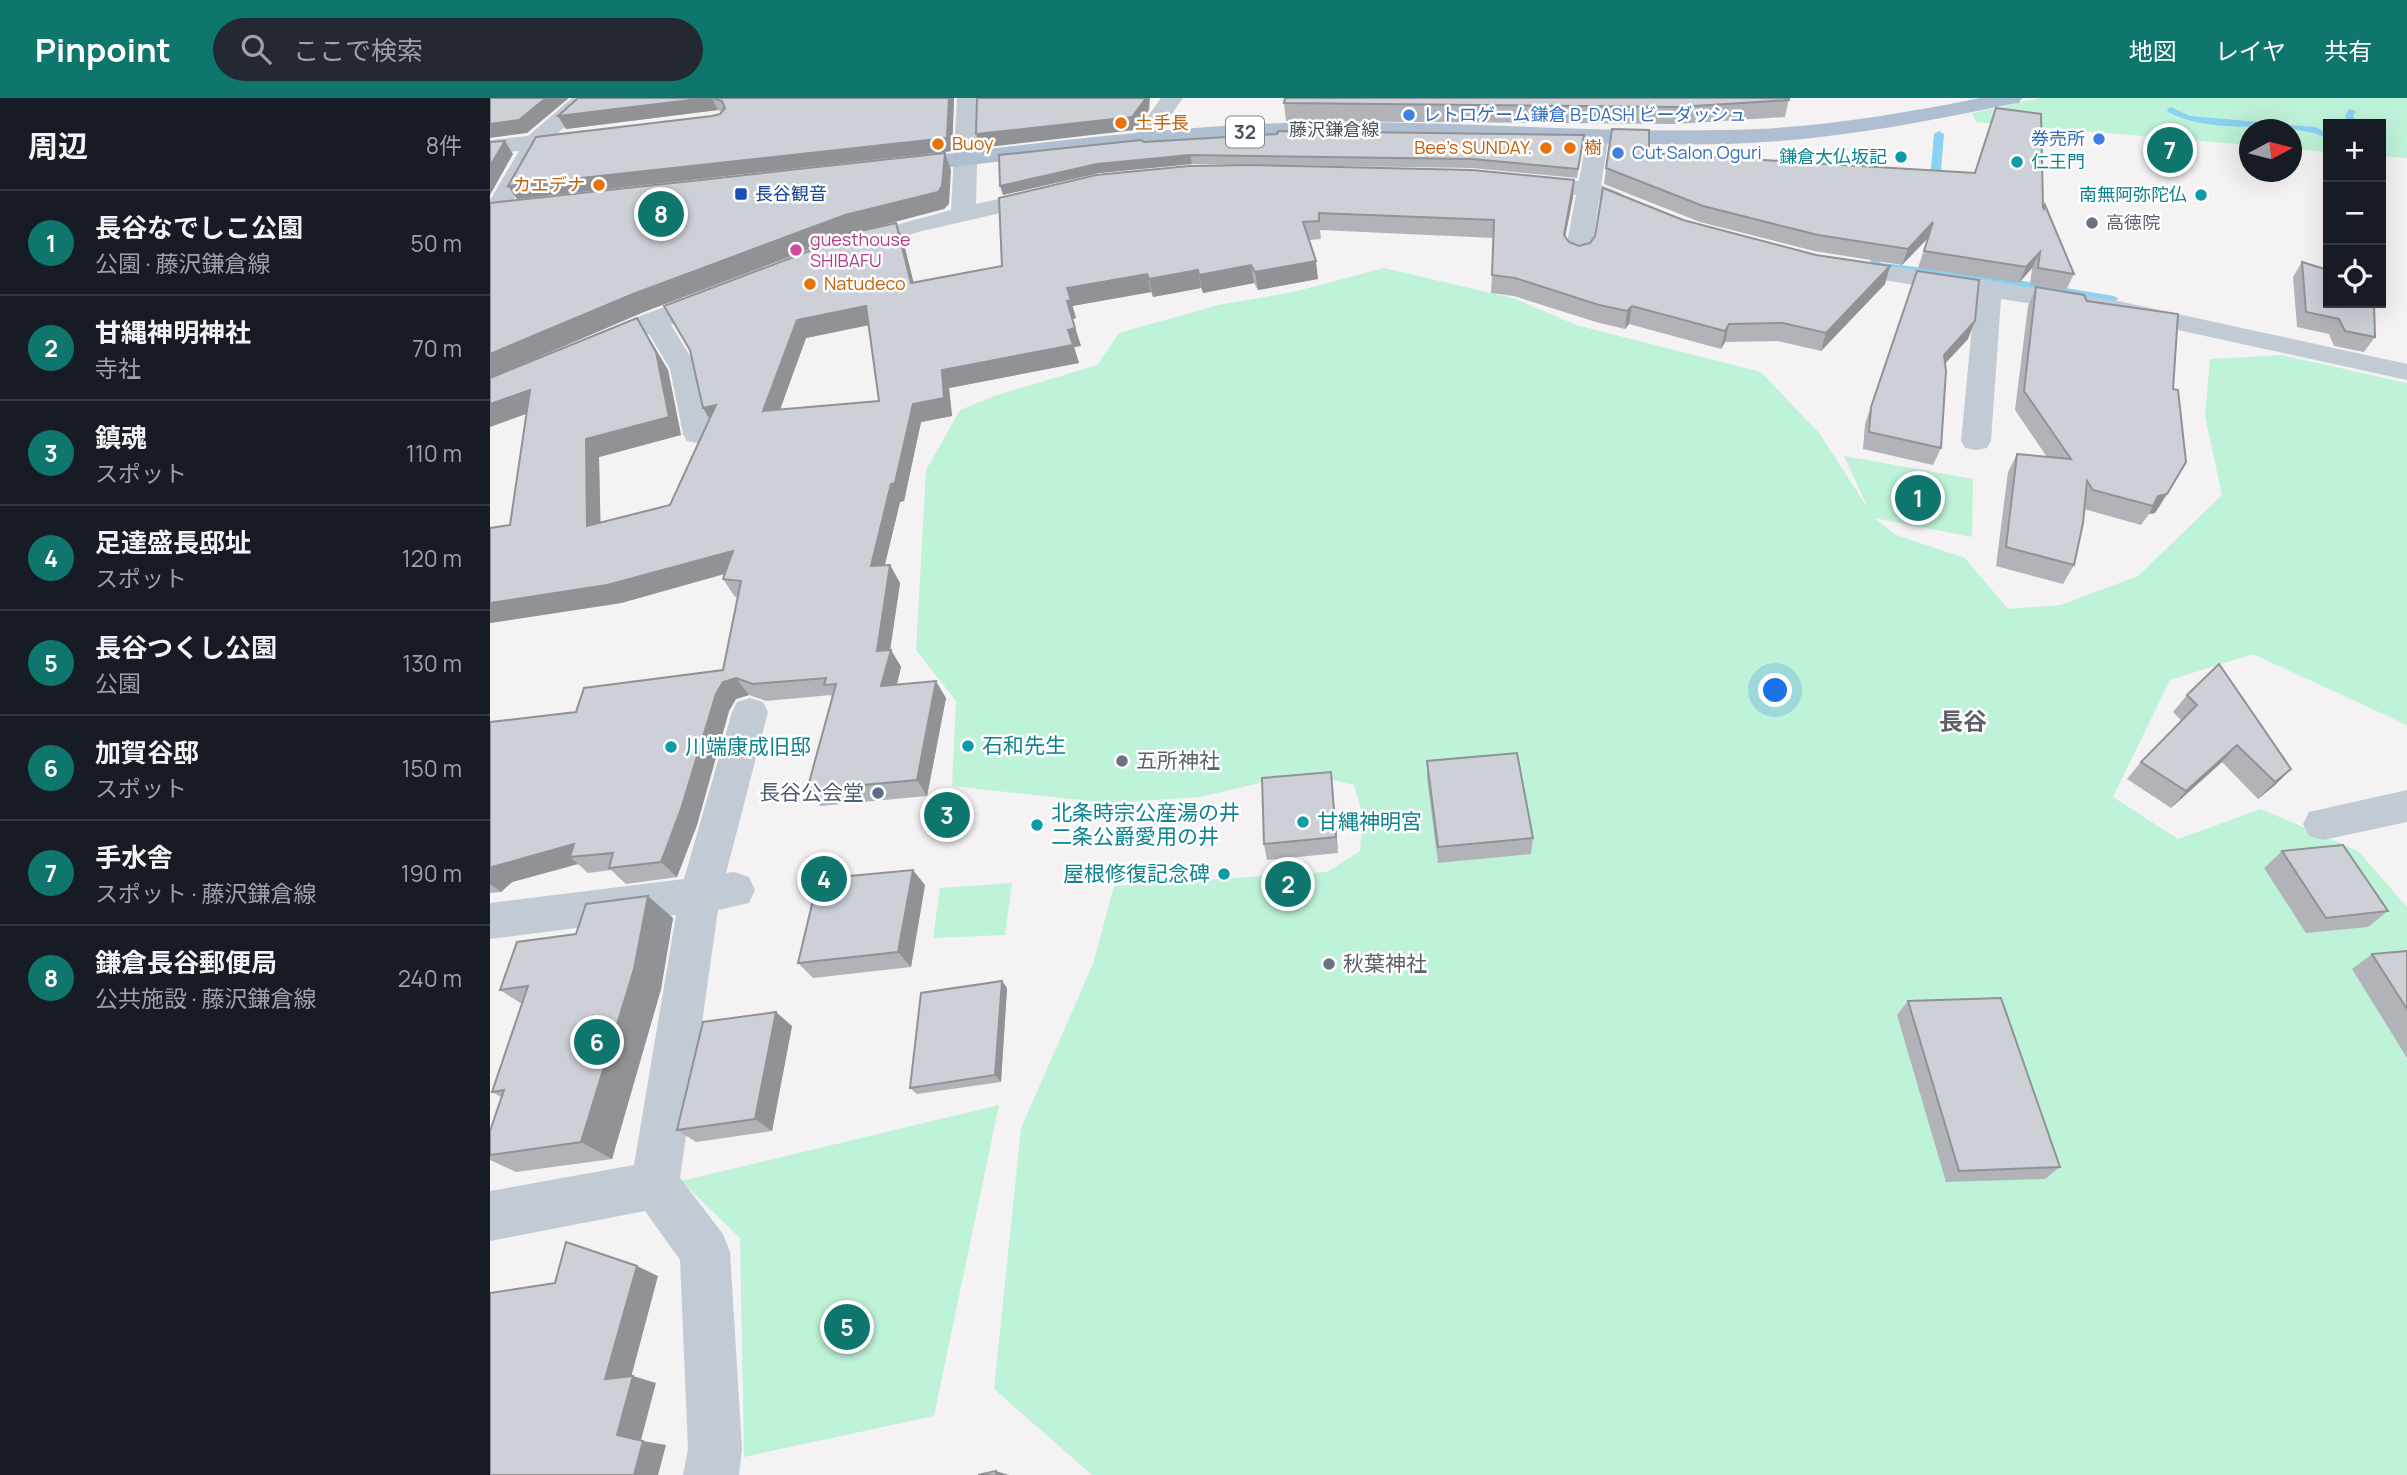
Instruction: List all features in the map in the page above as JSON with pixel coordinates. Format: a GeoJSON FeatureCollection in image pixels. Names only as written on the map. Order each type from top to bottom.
{"type":"FeatureCollection","features":[{"type":"Feature","properties":{"kind":"main road","name":"藤沢鎌倉線"},"geometry":{"type":"LineString","coordinates":[[871,170],[1143,139],[1270,130],[1728,137],[1841,129],[2011,98]]}},
{"type":"Feature","properties":{"kind":"main road"},"geometry":{"type":"LineString","coordinates":[[493,212],[522,209]]}},
{"type":"Feature","properties":{"kind":"street"},"geometry":{"type":"LineString","coordinates":[[493,212],[535,142],[585,98]]}},
{"type":"Feature","properties":{"kind":"street"},"geometry":{"type":"LineString","coordinates":[[963,216],[968,98]]}},
{"type":"Feature","properties":{"kind":"street"},"geometry":{"type":"LineString","coordinates":[[1143,139],[1172,98]]}},
{"type":"Feature","properties":{"kind":"street"},"geometry":{"type":"LineString","coordinates":[[490,148],[601,136]]}},
{"type":"Feature","properties":{"kind":"street"},"geometry":{"type":"LineString","coordinates":[[1578,253],[1598,136]]}},
{"type":"Feature","properties":{"kind":"street"},"geometry":{"type":"LineString","coordinates":[[1498,180],[1590,189],[1640,209]]}},
{"type":"Feature","properties":{"kind":"street"},"geometry":{"type":"LineString","coordinates":[[824,255],[916,225],[1075,189]]}},
{"type":"Feature","properties":{"kind":"street"},"geometry":{"type":"LineString","coordinates":[[1812,262],[2119,309],[2407,372]]}},
{"type":"Feature","properties":{"kind":"street"},"geometry":{"type":"LineString","coordinates":[[566,358],[746,285]]}},
{"type":"Feature","properties":{"kind":"street"},"geometry":{"type":"LineString","coordinates":[[1976,441],[1989,289]]}},
{"type":"Feature","properties":{"kind":"street"},"geometry":{"type":"LineString","coordinates":[[655,320],[684,369],[698,434]]}},
{"type":"Feature","properties":{"kind":"street"},"geometry":{"type":"LineString","coordinates":[[710,1475],[715,1449],[705,1252],[655,1185],[717,892],[750,712]]}},
{"type":"Feature","properties":{"kind":"street"},"geometry":{"type":"LineString","coordinates":[[2323,824],[2407,806]]}},
{"type":"Feature","properties":{"kind":"street"},"geometry":{"type":"LineString","coordinates":[[490,921],[717,892]]}},
{"type":"Feature","properties":{"kind":"street"},"geometry":{"type":"LineString","coordinates":[[490,1216],[655,1185]]}},
{"type":"Feature","properties":{"kind":"green space"},"geometry":{"type":"Polygon","coordinates":[[[2040,98],[2407,98],[2407,158],[2386,156],[2386,119],[2323,119],[2323,152],[2302,150],[2302,119],[2239,119],[2239,144],[1976,122],[1972,113],[2040,98]]]}},
{"type":"Feature","properties":{"kind":"green space"},"geometry":{"type":"Polygon","coordinates":[[[1384,268],[1516,299],[1576,325],[1761,372],[1819,433],[1869,510],[1844,456],[1973,479],[1972,537],[1874,518],[1896,535],[1965,558],[2008,609],[2061,605],[2138,576],[2222,495],[2205,416],[2210,359],[2281,355],[2407,383],[2407,725],[2253,654],[2170,680],[2113,797],[2178,839],[2261,809],[2358,851],[2407,907],[2407,1475],[1092,1475],[994,1389],[1021,1128],[1093,964],[1114,886],[1327,872],[1360,851],[1363,816],[1354,785],[1303,773],[1200,797],[1108,803],[952,786],[956,701],[916,650],[926,470],[960,410],[994,396],[1097,365],[1119,333],[1218,305],[1293,292],[1384,268]]]}},
{"type":"Feature","properties":{"kind":"green space"},"geometry":{"type":"Polygon","coordinates":[[[1012,883],[1005,935],[933,938],[940,888],[1012,883]]]}},
{"type":"Feature","properties":{"kind":"green space"},"geometry":{"type":"Polygon","coordinates":[[[999,1105],[934,1416],[744,1457],[740,1238],[681,1181],[999,1105]]]}},
{"type":"Feature","properties":{"kind":"building"},"geometry":{"type":"Polygon","coordinates":[[[490,98],[546,98],[519,120],[490,124],[490,98]]]}},
{"type":"Feature","properties":{"kind":"building"},"geometry":{"type":"Polygon","coordinates":[[[578,98],[707,98],[558,116],[578,98]]]}},
{"type":"Feature","properties":{"kind":"building"},"geometry":{"type":"Polygon","coordinates":[[[713,98],[949,98],[947,138],[508,186],[536,137],[720,114],[725,108],[722,101],[713,98]]]}},
{"type":"Feature","properties":{"kind":"building"},"geometry":{"type":"Polygon","coordinates":[[[977,98],[1146,98],[1132,117],[976,134],[977,98]]]}},
{"type":"Feature","properties":{"kind":"building"},"geometry":{"type":"Polygon","coordinates":[[[1285,98],[1789,100],[1679,107],[1284,103],[1285,98]]]}},
{"type":"Feature","properties":{"kind":"building"},"geometry":{"type":"Polygon","coordinates":[[[1996,108],[2041,114],[2043,207],[2044,209],[2045,205],[2074,274],[2038,268],[2040,252],[2026,267],[1924,251],[1933,222],[1908,249],[1818,235],[1703,206],[1606,168],[1612,129],[1649,130],[1649,153],[1975,173],[1996,108]]]}},
{"type":"Feature","properties":{"kind":"building"},"geometry":{"type":"Polygon","coordinates":[[[1278,131],[1584,135],[1578,169],[1472,159],[1190,155],[1097,164],[1000,186],[999,155],[1141,140],[1144,142],[1277,134],[1278,131]]]}},
{"type":"Feature","properties":{"kind":"building"},"geometry":{"type":"Polygon","coordinates":[[[505,141],[490,166],[490,142],[505,141]]]}},
{"type":"Feature","properties":{"kind":"building"},"geometry":{"type":"Polygon","coordinates":[[[945,153],[942,186],[938,192],[845,215],[633,294],[490,354],[490,203],[945,153]]]}},
{"type":"Feature","properties":{"kind":"building"},"geometry":{"type":"Polygon","coordinates":[[[1189,166],[1472,170],[1574,180],[1564,235],[1569,242],[1579,246],[1590,243],[1595,236],[1603,188],[1683,220],[1816,255],[1890,266],[1826,333],[1783,323],[1729,324],[1725,331],[1632,306],[1627,311],[1599,305],[1515,278],[1492,275],[1494,220],[1319,213],[1319,221],[1303,222],[1316,261],[1255,272],[1251,265],[1199,275],[1198,270],[1149,279],[1147,274],[1067,288],[1071,300],[1067,301],[1075,328],[1068,330],[1073,345],[942,370],[944,398],[913,404],[895,483],[891,484],[871,566],[890,565],[877,651],[891,650],[881,686],[936,681],[917,780],[807,790],[836,684],[824,685],[826,678],[753,684],[736,678],[723,682],[716,694],[681,809],[661,862],[609,868],[613,853],[570,857],[574,844],[490,869],[490,722],[576,712],[584,688],[723,670],[741,581],[723,579],[733,551],[607,585],[490,603],[490,528],[510,525],[530,390],[490,404],[490,378],[637,318],[656,352],[669,417],[586,439],[587,526],[670,505],[716,405],[703,408],[690,350],[664,306],[865,230],[896,223],[911,283],[1002,266],[999,198],[1096,175],[1189,166]],[[866,306],[797,320],[763,411],[879,401],[866,306]]]}},
{"type":"Feature","properties":{"kind":"building"},"geometry":{"type":"Polygon","coordinates":[[[2302,262],[2323,268],[2323,308],[2374,308],[2375,337],[2345,331],[2339,319],[2306,312],[2302,262]]]}},
{"type":"Feature","properties":{"kind":"building"},"geometry":{"type":"Polygon","coordinates":[[[1917,271],[1979,280],[1975,321],[1944,355],[1946,371],[1941,448],[1869,432],[1871,407],[1917,271]]]}},
{"type":"Feature","properties":{"kind":"building"},"geometry":{"type":"Polygon","coordinates":[[[2036,287],[2084,295],[2087,301],[2178,314],[2173,389],[2178,390],[2186,462],[2167,494],[2158,496],[2153,506],[2093,490],[2087,481],[2083,523],[2074,565],[2006,547],[2017,454],[2071,459],[2024,391],[2036,287]]]}},
{"type":"Feature","properties":{"kind":"building"},"geometry":{"type":"Polygon","coordinates":[[[2219,664],[2291,769],[2275,782],[2237,745],[2186,791],[2141,762],[2197,705],[2187,695],[2219,664]]]}},
{"type":"Feature","properties":{"kind":"building"},"geometry":{"type":"Polygon","coordinates":[[[1517,753],[1533,838],[1438,847],[1427,761],[1517,753]]]}},
{"type":"Feature","properties":{"kind":"building","name":"甘縄神明宮"},"geometry":{"type":"Polygon","coordinates":[[[1331,772],[1336,837],[1264,844],[1262,778],[1331,772]]]}},
{"type":"Feature","properties":{"kind":"building"},"geometry":{"type":"Polygon","coordinates":[[[2343,845],[2388,911],[2326,918],[2282,851],[2343,845]]]}},
{"type":"Feature","properties":{"kind":"building"},"geometry":{"type":"Polygon","coordinates":[[[913,870],[898,952],[798,963],[818,879],[913,870]]]}},
{"type":"Feature","properties":{"kind":"building"},"geometry":{"type":"Polygon","coordinates":[[[648,896],[634,969],[581,1142],[490,1155],[490,1131],[504,1090],[492,1092],[528,986],[500,990],[517,942],[576,934],[586,904],[648,896]]]}},
{"type":"Feature","properties":{"kind":"building"},"geometry":{"type":"Polygon","coordinates":[[[2407,951],[2407,1009],[2372,954],[2407,951]]]}},
{"type":"Feature","properties":{"kind":"building"},"geometry":{"type":"Polygon","coordinates":[[[1002,981],[995,1075],[910,1088],[921,993],[1002,981]]]}},
{"type":"Feature","properties":{"kind":"building"},"geometry":{"type":"Polygon","coordinates":[[[2001,998],[2060,1167],[1959,1171],[1908,1001],[2001,998]]]}},
{"type":"Feature","properties":{"kind":"building"},"geometry":{"type":"Polygon","coordinates":[[[776,1012],[755,1119],[677,1130],[703,1022],[776,1012]]]}},
{"type":"Feature","properties":{"kind":"building"},"geometry":{"type":"Polygon","coordinates":[[[566,1242],[637,1266],[605,1379],[633,1376],[617,1435],[643,1441],[634,1475],[490,1475],[490,1293],[555,1283],[566,1242]]]}},
{"type":"Feature","properties":{"kind":"building"},"geometry":{"type":"Polygon","coordinates":[[[996,1471],[996,1475],[978,1475],[996,1471]]]}},
{"type":"Feature","properties":{"kind":"waterway"},"geometry":{"type":"LineString","coordinates":[[2171,110],[2188,119],[2315,130],[2323,134]]}},
{"type":"Feature","properties":{"kind":"waterway"},"geometry":{"type":"LineString","coordinates":[[2350,119],[2352,111]]}},
{"type":"Feature","properties":{"kind":"waterway"},"geometry":{"type":"LineString","coordinates":[[1919,181],[1925,180],[1936,170],[1939,134]]}},
{"type":"Feature","properties":{"kind":"waterway"},"geometry":{"type":"LineString","coordinates":[[1868,240],[1877,266],[1981,277],[2114,299]]}},
{"type":"Feature","properties":{"kind":"place","name":"レトロゲーム鎌倉 B-DASH ビーダッシュ"},"geometry":{"type":"Point","coordinates":[1409,115]}},
{"type":"Feature","properties":{"kind":"place","name":"土手長"},"geometry":{"type":"Point","coordinates":[1121,123]}},
{"type":"Feature","properties":{"kind":"place","name":"券売所"},"geometry":{"type":"Point","coordinates":[2099,139]}},
{"type":"Feature","properties":{"kind":"place","name":"Buoy"},"geometry":{"type":"Point","coordinates":[938,144]}},
{"type":"Feature","properties":{"kind":"place","name":"Bee's SUNDAY."},"geometry":{"type":"Point","coordinates":[1546,148]}},
{"type":"Feature","properties":{"kind":"place","name":"樹"},"geometry":{"type":"Point","coordinates":[1570,148]}},
{"type":"Feature","properties":{"kind":"place","name":"手水舎"},"geometry":{"type":"Point","coordinates":[2170,150]}},
{"type":"Feature","properties":{"kind":"place","name":"Cut Salon Oguri"},"geometry":{"type":"Point","coordinates":[1618,153]}},
{"type":"Feature","properties":{"kind":"place","name":"鎌倉大仏坂記"},"geometry":{"type":"Point","coordinates":[1901,157]}},
{"type":"Feature","properties":{"kind":"place","name":"仁王門"},"geometry":{"type":"Point","coordinates":[2017,162]}},
{"type":"Feature","properties":{"kind":"place","name":"カエデナ"},"geometry":{"type":"Point","coordinates":[599,185]}},
{"type":"Feature","properties":{"kind":"place","name":"長谷観音"},"geometry":{"type":"Point","coordinates":[741,194]}},
{"type":"Feature","properties":{"kind":"place","name":"南無阿弥陀仏"},"geometry":{"type":"Point","coordinates":[2201,195]}},
{"type":"Feature","properties":{"kind":"place","name":"鎌倉長谷郵便局"},"geometry":{"type":"Point","coordinates":[661,214]}},
{"type":"Feature","properties":{"kind":"place","name":"高徳院"},"geometry":{"type":"Point","coordinates":[2092,223]}},
{"type":"Feature","properties":{"kind":"place","name":"guesthouse SHIBAFU"},"geometry":{"type":"Point","coordinates":[796,250]}},
{"type":"Feature","properties":{"kind":"place","name":"Natudeco"},"geometry":{"type":"Point","coordinates":[810,284]}},
{"type":"Feature","properties":{"kind":"place","name":"長谷なでしこ公園"},"geometry":{"type":"Point","coordinates":[1918,498]}},
{"type":"Feature","properties":{"kind":"place","name":"石和先生"},"geometry":{"type":"Point","coordinates":[968,746]}},
{"type":"Feature","properties":{"kind":"place","name":"川端康成旧邸"},"geometry":{"type":"Point","coordinates":[671,747]}},
{"type":"Feature","properties":{"kind":"place","name":"五所神社"},"geometry":{"type":"Point","coordinates":[1122,761]}},
{"type":"Feature","properties":{"kind":"place","name":"長谷公会堂"},"geometry":{"type":"Point","coordinates":[878,793]}},
{"type":"Feature","properties":{"kind":"place","name":"鎮魂"},"geometry":{"type":"Point","coordinates":[947,815]}},
{"type":"Feature","properties":{"kind":"place","name":"甘縄神明宮"},"geometry":{"type":"Point","coordinates":[1303,822]}},
{"type":"Feature","properties":{"kind":"place","name":"北条時宗公産湯の井 二条公爵愛用の井"},"geometry":{"type":"Point","coordinates":[1037,825]}},
{"type":"Feature","properties":{"kind":"place","name":"屋根修復記念碑"},"geometry":{"type":"Point","coordinates":[1224,874]}},
{"type":"Feature","properties":{"kind":"place","name":"足達盛長邸址"},"geometry":{"type":"Point","coordinates":[824,879]}},
{"type":"Feature","properties":{"kind":"place","name":"甘縄神明神社"},"geometry":{"type":"Point","coordinates":[1288,884]}},
{"type":"Feature","properties":{"kind":"place","name":"秋葉神社"},"geometry":{"type":"Point","coordinates":[1329,964]}},
{"type":"Feature","properties":{"kind":"place","name":"加賀谷邸"},"geometry":{"type":"Point","coordinates":[597,1042]}},
{"type":"Feature","properties":{"kind":"place","name":"長谷つくし公園"},"geometry":{"type":"Point","coordinates":[847,1327]}},
{"type":"Feature","properties":{"kind":"district","name":"長谷"},"geometry":{"type":"Point","coordinates":[1963,722]}}]}
